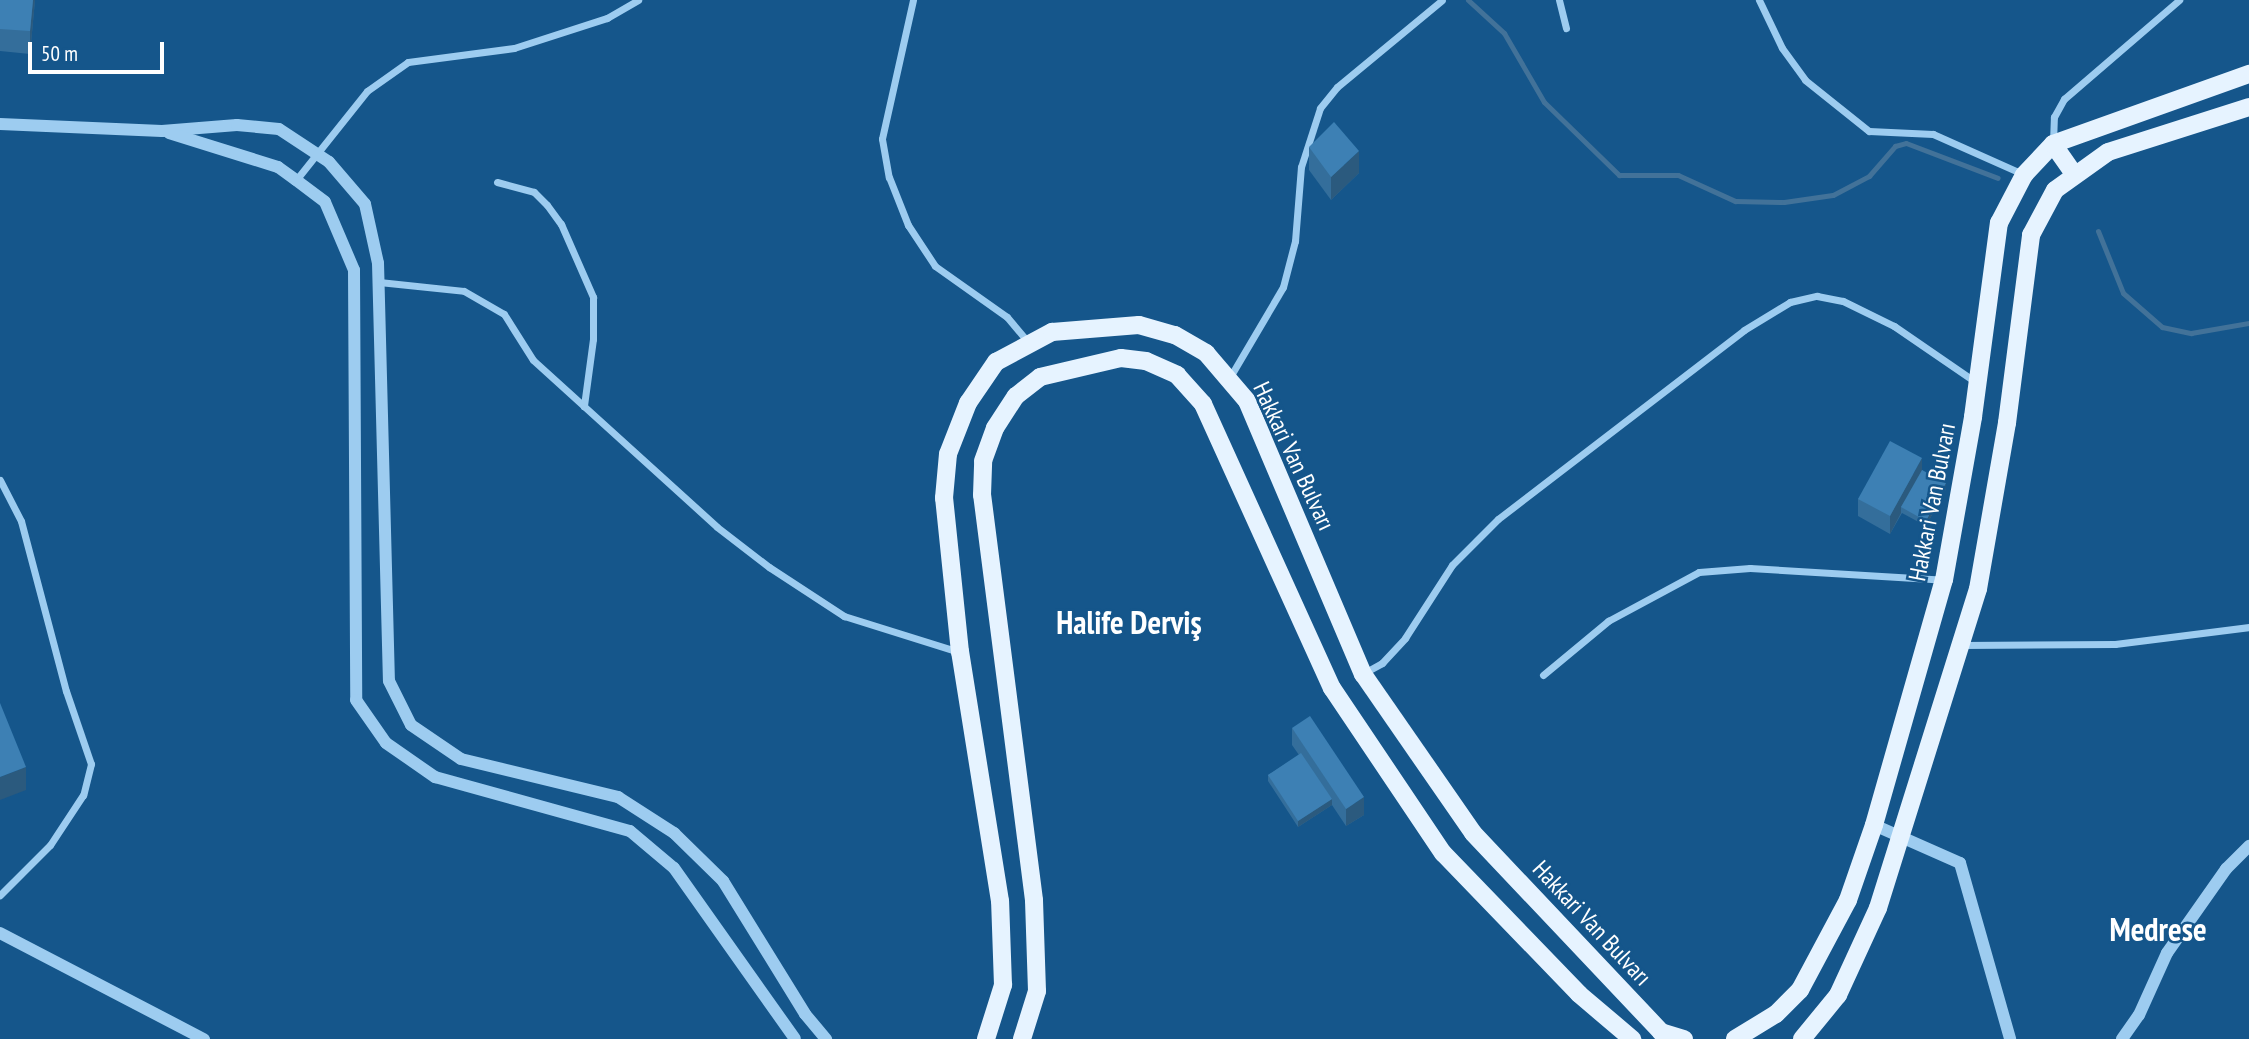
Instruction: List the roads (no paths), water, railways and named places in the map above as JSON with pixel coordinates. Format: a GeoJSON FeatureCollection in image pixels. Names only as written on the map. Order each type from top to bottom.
{"type":"FeatureCollection","features":[{"type":"Feature","properties":{"kind":"main road","name":"Hakkari Van Bulvarı"},"geometry":{"type":"LineString","coordinates":[[1735,1039],[1761,1026],[1800,990],[1848,900],[1874,825],[1944,580],[1978,383],[1999,223],[2024,175],[2053,144],[2249,74]]}},
{"type":"Feature","properties":{"kind":"main road"},"geometry":{"type":"LineString","coordinates":[[1801,1039],[1838,995],[1878,908],[1903,836],[1978,589],[2007,424],[2031,235],[2055,190],[2073,173],[2108,152],[2249,107]]}},
{"type":"Feature","properties":{"kind":"main road"},"geometry":{"type":"LineString","coordinates":[[2053,144],[2073,173]]}},
{"type":"Feature","properties":{"kind":"main road","name":"Hakkari Van Bulvarı"},"geometry":{"type":"LineString","coordinates":[[986,1039],[1003,985],[1000,901],[960,652],[944,498],[947,454],[968,403],[996,362],[1028,342],[1052,332],[1139,325],[1175,335],[1206,353],[1247,401],[1363,674],[1473,833],[1661,1032],[1684,1039]]}},
{"type":"Feature","properties":{"kind":"main road"},"geometry":{"type":"LineString","coordinates":[[1022,1039],[1037,991],[1034,900],[982,495],[983,461],[995,428],[1016,396],[1040,377],[1121,358],[1146,361],[1177,375],[1203,404],[1332,688],[1443,853],[1579,993],[1632,1039]]}},
{"type":"Feature","properties":{"kind":"street"},"geometry":{"type":"LineString","coordinates":[[296,180],[314,152],[367,91],[408,62],[514,48],[607,18],[638,0]]}},
{"type":"Feature","properties":{"kind":"street"},"geometry":{"type":"LineString","coordinates":[[914,0],[883,139],[889,177],[908,225],[935,267],[1007,317],[1028,342]]}},
{"type":"Feature","properties":{"kind":"street"},"geometry":{"type":"LineString","coordinates":[[1230,378],[1283,287],[1295,241],[1301,167],[1320,108],[1337,87],[1442,0]]}},
{"type":"Feature","properties":{"kind":"street"},"geometry":{"type":"LineString","coordinates":[[1759,0],[1782,48],[1805,80],[1869,131],[1933,134],[2024,175]]}},
{"type":"Feature","properties":{"kind":"street"},"geometry":{"type":"LineString","coordinates":[[2053,144],[2054,117],[2064,99],[2179,0]]}},
{"type":"Feature","properties":{"kind":"street"},"geometry":{"type":"LineString","coordinates":[[1561,1],[1566,28]]}},
{"type":"Feature","properties":{"kind":"street"},"geometry":{"type":"LineString","coordinates":[[0,124],[162,131],[237,124],[279,129],[330,162],[365,204],[379,282],[389,681],[411,725],[461,759],[618,797],[674,833],[723,881],[805,1014],[826,1039]]}},
{"type":"Feature","properties":{"kind":"street"},"geometry":{"type":"LineString","coordinates":[[162,131],[278,167],[296,180],[325,202],[354,270],[356,700],[386,743],[435,777],[630,831],[674,868],[795,1039]]}},
{"type":"Feature","properties":{"kind":"street"},"geometry":{"type":"LineString","coordinates":[[497,182],[534,192],[547,205],[561,224],[593,297],[593,340],[584,406]]}},
{"type":"Feature","properties":{"kind":"street"},"geometry":{"type":"LineString","coordinates":[[379,282],[464,291],[504,314],[533,360],[717,527],[780,574],[844,616],[960,652]]}},
{"type":"Feature","properties":{"kind":"street"},"geometry":{"type":"LineString","coordinates":[[1363,674],[1382,663],[1405,638],[1452,565],[1498,519],[1744,330],[1790,302],[1817,296],[1843,301],[1894,326],[1978,383]]}},
{"type":"Feature","properties":{"kind":"street"},"geometry":{"type":"LineString","coordinates":[[0,480],[20,521],[66,691],[92,764],[82,795],[50,845],[0,895]]}},
{"type":"Feature","properties":{"kind":"street"},"geometry":{"type":"LineString","coordinates":[[1543,675],[1608,621],[1699,572],[1750,568],[1944,580]]}},
{"type":"Feature","properties":{"kind":"street"},"geometry":{"type":"LineString","coordinates":[[1961,645],[2115,644],[2249,627]]}},
{"type":"Feature","properties":{"kind":"street"},"geometry":{"type":"LineString","coordinates":[[1874,825],[1960,863],[2010,1039]]}},
{"type":"Feature","properties":{"kind":"street"},"geometry":{"type":"LineString","coordinates":[[2122,1039],[2139,1015],[2167,953],[2226,869],[2249,846]]}},
{"type":"Feature","properties":{"kind":"street"},"geometry":{"type":"LineString","coordinates":[[0,933],[204,1039]]}},
{"type":"Feature","properties":{"kind":"waterway"},"geometry":{"type":"LineString","coordinates":[[1468,0],[1504,33],[1544,102],[1619,175],[1678,175],[1735,201],[1784,202],[1833,195],[1869,176],[1895,146],[1906,143],[1998,178]]}},
{"type":"Feature","properties":{"kind":"waterway"},"geometry":{"type":"LineString","coordinates":[[2098,231],[2123,293],[2162,327],[2191,333],[2249,323]]}},
{"type":"Feature","properties":{"kind":"district","name":"Halife Derviş"},"geometry":{"type":"Point","coordinates":[1129,622]}},
{"type":"Feature","properties":{"kind":"district","name":"Medrese"},"geometry":{"type":"Point","coordinates":[2158,929]}}]}
